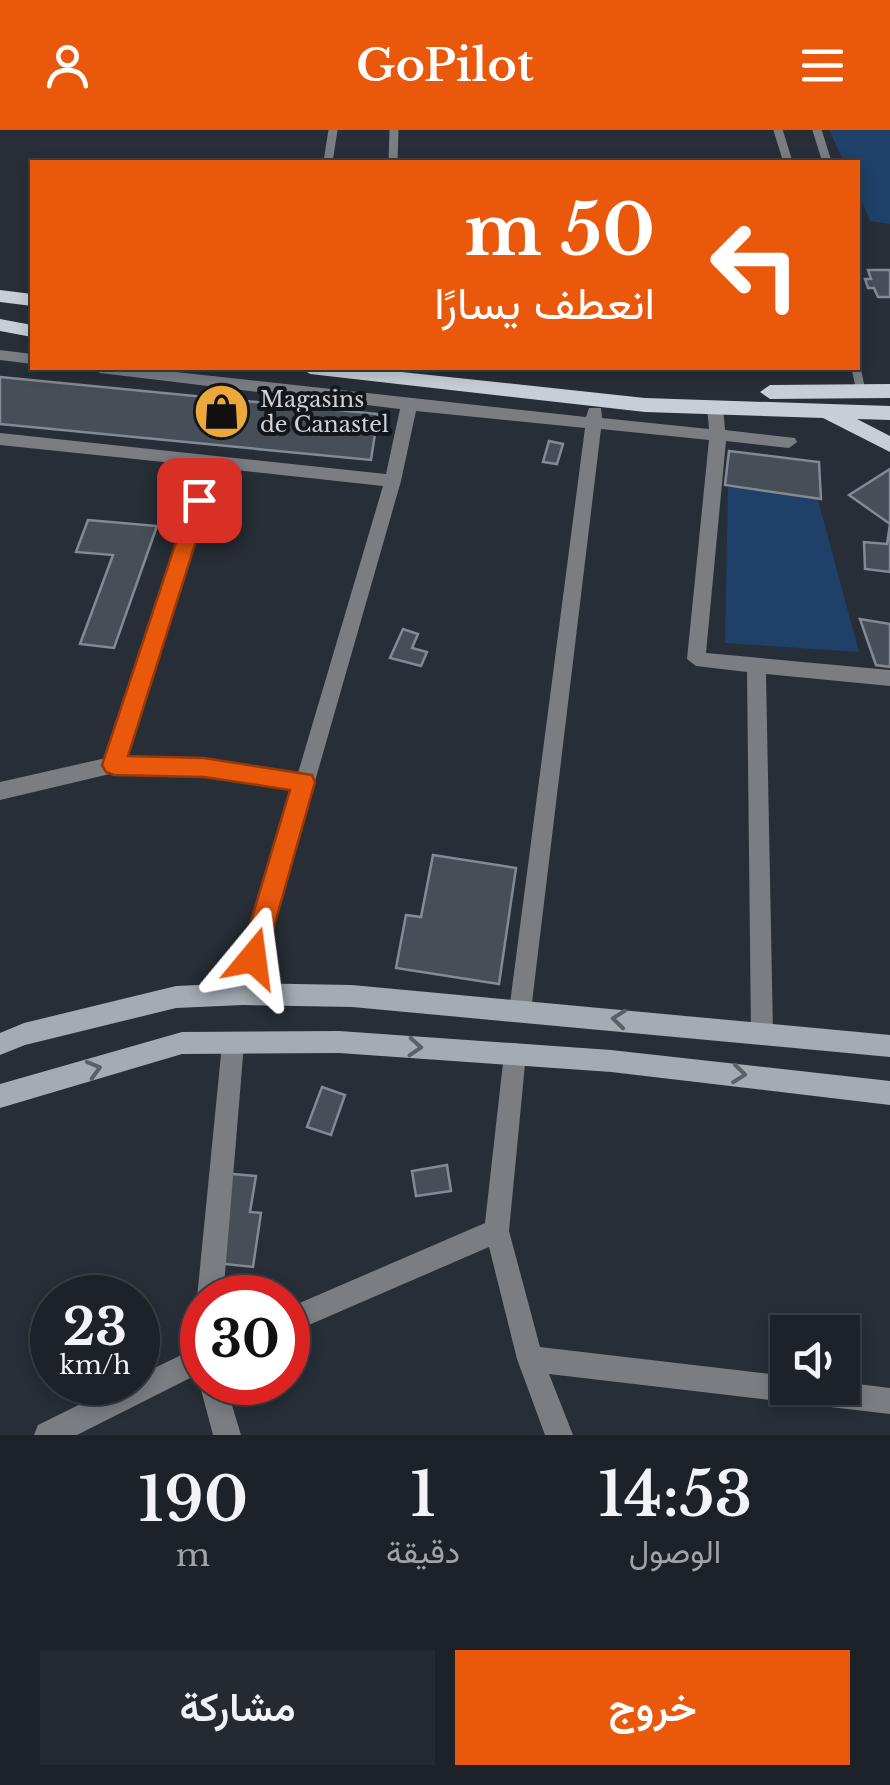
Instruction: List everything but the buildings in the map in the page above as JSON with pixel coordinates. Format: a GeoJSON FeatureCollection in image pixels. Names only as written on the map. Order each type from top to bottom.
{"type":"FeatureCollection","features":[{"type":"Feature","properties":{"kind":"main road"},"geometry":{"type":"LineString","coordinates":[[0,296],[30,300]]}},
{"type":"Feature","properties":{"kind":"main road"},"geometry":{"type":"LineString","coordinates":[[0,325],[30,330]]}},
{"type":"Feature","properties":{"kind":"main road"},"geometry":{"type":"LineString","coordinates":[[328,370],[597,400],[714,408],[822,410],[890,391]]}},
{"type":"Feature","properties":{"kind":"main road"},"geometry":{"type":"LineString","coordinates":[[481,370],[702,392],[863,401],[890,413]]}},
{"type":"Feature","properties":{"kind":"main road"},"geometry":{"type":"LineString","coordinates":[[822,410],[890,445]]}},
{"type":"Feature","properties":{"kind":"main road"},"geometry":{"type":"LineString","coordinates":[[0,1044],[24,1034],[176,997],[243,994],[352,996],[890,1046]]}},
{"type":"Feature","properties":{"kind":"main road"},"geometry":{"type":"LineString","coordinates":[[0,1096],[182,1043],[339,1042],[611,1061],[890,1093]]}},
{"type":"Feature","properties":{"kind":"street"},"geometry":{"type":"LineString","coordinates":[[0,355],[30,359]]}},
{"type":"Feature","properties":{"kind":"street"},"geometry":{"type":"LineString","coordinates":[[116,370],[410,406],[789,442]]}},
{"type":"Feature","properties":{"kind":"street"},"geometry":{"type":"LineString","coordinates":[[520,1012],[597,400]]}},
{"type":"Feature","properties":{"kind":"street"},"geometry":{"type":"LineString","coordinates":[[243,994],[393,481],[410,406]]}},
{"type":"Feature","properties":{"kind":"street"},"geometry":{"type":"LineString","coordinates":[[714,408],[718,436],[696,658],[890,678]]}},
{"type":"Feature","properties":{"kind":"street"},"geometry":{"type":"LineString","coordinates":[[0,439],[393,481]]}},
{"type":"Feature","properties":{"kind":"street"},"geometry":{"type":"LineString","coordinates":[[114,765],[212,462]]}},
{"type":"Feature","properties":{"kind":"street"},"geometry":{"type":"LineString","coordinates":[[756,666],[762,1034]]}},
{"type":"Feature","properties":{"kind":"street"},"geometry":{"type":"LineString","coordinates":[[0,792],[114,765],[204,768],[304,782]]}},
{"type":"Feature","properties":{"kind":"street"},"geometry":{"type":"LineString","coordinates":[[212,1275],[233,1044]]}},
{"type":"Feature","properties":{"kind":"street"},"geometry":{"type":"LineString","coordinates":[[515,1054],[497,1231],[530,1358],[559,1435]]}},
{"type":"Feature","properties":{"kind":"street"},"geometry":{"type":"LineString","coordinates":[[310,1312],[497,1231]]}},
{"type":"Feature","properties":{"kind":"street"},"geometry":{"type":"LineString","coordinates":[[530,1358],[890,1401]]}},
{"type":"Feature","properties":{"kind":"street"},"geometry":{"type":"LineString","coordinates":[[48,1435],[180,1369]]}},
{"type":"Feature","properties":{"kind":"street"},"geometry":{"type":"LineString","coordinates":[[219,1405],[227,1435]]}},
{"type":"Feature","properties":{"kind":"lane"},"geometry":{"type":"LineString","coordinates":[[328,160],[333,130]]}},
{"type":"Feature","properties":{"kind":"lane"},"geometry":{"type":"LineString","coordinates":[[392,160],[394,130]]}},
{"type":"Feature","properties":{"kind":"lane"},"geometry":{"type":"LineString","coordinates":[[778,130],[787,160]]}},
{"type":"Feature","properties":{"kind":"lane"},"geometry":{"type":"LineString","coordinates":[[817,130],[826,160]]}},
{"type":"Feature","properties":{"kind":"lane"},"geometry":{"type":"LineString","coordinates":[[856,370],[863,401]]}},
{"type":"Feature","properties":{"kind":"shaded area"},"geometry":{"type":"Polygon","coordinates":[[[829,130],[890,130],[890,224],[870,221],[860,197],[860,160],[843,160],[829,130]]]}},
{"type":"Feature","properties":{"kind":"shaded area"},"geometry":{"type":"Polygon","coordinates":[[[728,487],[818,500],[859,652],[725,643],[728,487]]]}},
{"type":"Feature","properties":{"kind":"place","name":"Magasins de Canastel"},"geometry":{"type":"Point","coordinates":[221,412]}},
{"type":"Feature","properties":{"kind":"route"},"geometry":{"type":"LineString","coordinates":[[199,500],[114,765],[204,768],[304,782],[253,958]]}}]}
